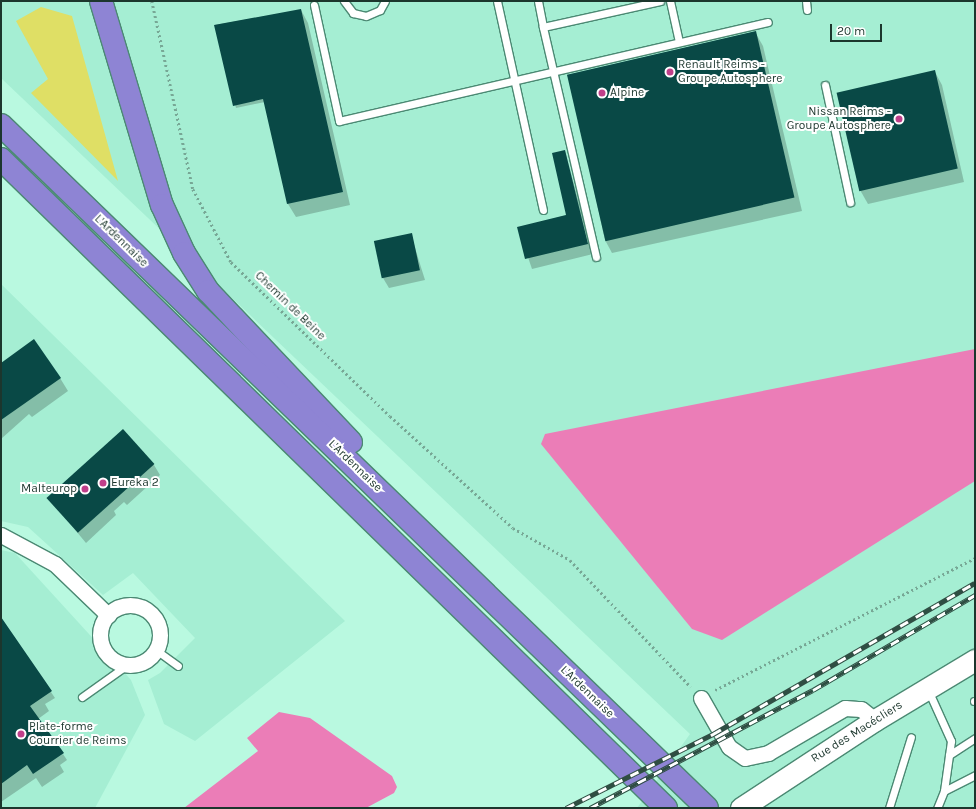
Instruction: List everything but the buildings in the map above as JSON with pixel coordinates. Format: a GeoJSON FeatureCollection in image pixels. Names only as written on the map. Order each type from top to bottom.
{"type":"FeatureCollection","features":[{"type":"Feature","properties":{"kind":"highway"},"geometry":{"type":"LineString","coordinates":[[101,1],[162,205],[184,253],[208,291],[364,457],[382,492]]}},
{"type":"Feature","properties":{"kind":"highway","name":"L'Ardennaise"},"geometry":{"type":"LineString","coordinates":[[1,125],[707,808]]}},
{"type":"Feature","properties":{"kind":"highway","name":"L'Ardennaise"},"geometry":{"type":"LineString","coordinates":[[1,159],[666,808]]}},
{"type":"Feature","properties":{"kind":"street"},"geometry":{"type":"LineString","coordinates":[[1,535],[55,564],[108,615]]}},
{"type":"Feature","properties":{"kind":"street"},"geometry":{"type":"LineString","coordinates":[[125,605],[148,611],[160,631],[156,650],[143,662],[127,665],[110,657],[104,650],[100,632],[108,615],[125,605]]}},
{"type":"Feature","properties":{"kind":"street","name":"Rue des Macécliers"},"geometry":{"type":"LineString","coordinates":[[741,808],[875,720],[975,660]]}},
{"type":"Feature","properties":{"kind":"street"},"geometry":{"type":"LineString","coordinates":[[701,698],[728,747],[745,758],[768,753],[845,708],[861,709],[875,720]]}},
{"type":"Feature","properties":{"kind":"lane"},"geometry":{"type":"LineString","coordinates":[[344,1],[353,14],[366,16],[380,10],[385,1]]}},
{"type":"Feature","properties":{"kind":"lane"},"geometry":{"type":"LineString","coordinates":[[497,1],[543,210]]}},
{"type":"Feature","properties":{"kind":"lane"},"geometry":{"type":"LineString","coordinates":[[538,1],[552,70],[596,257]]}},
{"type":"Feature","properties":{"kind":"lane"},"geometry":{"type":"LineString","coordinates":[[543,27],[660,1]]}},
{"type":"Feature","properties":{"kind":"lane"},"geometry":{"type":"LineString","coordinates":[[670,1],[679,42]]}},
{"type":"Feature","properties":{"kind":"lane"},"geometry":{"type":"LineString","coordinates":[[806,1],[807,10]]}},
{"type":"Feature","properties":{"kind":"lane"},"geometry":{"type":"LineString","coordinates":[[314,5],[339,121],[552,70],[768,22]]}},
{"type":"Feature","properties":{"kind":"lane"},"geometry":{"type":"LineString","coordinates":[[825,85],[850,202]]}},
{"type":"Feature","properties":{"kind":"lane"},"geometry":{"type":"LineString","coordinates":[[156,650],[178,666]]}},
{"type":"Feature","properties":{"kind":"lane"},"geometry":{"type":"LineString","coordinates":[[82,697],[127,665]]}},
{"type":"Feature","properties":{"kind":"lane"},"geometry":{"type":"LineString","coordinates":[[928,688],[945,722],[950,741],[944,791],[937,808]]}},
{"type":"Feature","properties":{"kind":"lane"},"geometry":{"type":"LineString","coordinates":[[889,808],[911,737]]}},
{"type":"Feature","properties":{"kind":"lane"},"geometry":{"type":"LineString","coordinates":[[949,755],[975,738]]}},
{"type":"Feature","properties":{"kind":"lane"},"geometry":{"type":"LineString","coordinates":[[944,791],[975,774]]}},
{"type":"Feature","properties":{"kind":"path","name":"Chemin de Beine"},"geometry":{"type":"LineString","coordinates":[[152,1],[193,189],[231,262],[425,448],[513,528],[570,560],[701,698]]}},
{"type":"Feature","properties":{"kind":"path"},"geometry":{"type":"LineString","coordinates":[[701,698],[975,558]]}},
{"type":"Feature","properties":{"kind":"shaded area"},"geometry":{"type":"Polygon","coordinates":[[[1,1],[975,1],[975,808],[637,808],[690,734],[1,78],[1,1]]]}},
{"type":"Feature","properties":{"kind":"shaded area"},"geometry":{"type":"Polygon","coordinates":[[[41,7],[72,16],[118,181],[31,93],[48,79],[16,21],[41,7]]]}},
{"type":"Feature","properties":{"kind":"shaded area"},"geometry":{"type":"Polygon","coordinates":[[[1,284],[345,621],[195,741],[164,724],[148,680],[160,673],[195,638],[133,573],[103,595],[28,527],[1,521],[1,284]]]}},
{"type":"Feature","properties":{"kind":"shaded area"},"geometry":{"type":"Polygon","coordinates":[[[975,349],[975,481],[722,640],[692,629],[541,444],[545,434],[975,349]]]}},
{"type":"Feature","properties":{"kind":"shaded area"},"geometry":{"type":"Polygon","coordinates":[[[1,550],[15,553],[131,680],[145,715],[95,808],[1,808],[1,550]]]}},
{"type":"Feature","properties":{"kind":"shaded area"},"geometry":{"type":"Polygon","coordinates":[[[279,712],[310,718],[392,776],[397,787],[394,793],[366,808],[184,808],[258,751],[247,738],[279,712]]]}},
{"type":"Feature","properties":{"kind":"railway"},"geometry":{"type":"LineString","coordinates":[[566,808],[713,734],[975,583]]}},
{"type":"Feature","properties":{"kind":"railway"},"geometry":{"type":"LineString","coordinates":[[590,808],[813,690],[975,595]]}},
{"type":"Feature","properties":{"kind":"place","name":"Renault Reims - Groupe Autosphere"},"geometry":{"type":"Point","coordinates":[670,72]}},
{"type":"Feature","properties":{"kind":"place","name":"Alpine"},"geometry":{"type":"Point","coordinates":[602,93]}},
{"type":"Feature","properties":{"kind":"place","name":"Nissan Reims - Groupe Autosphere"},"geometry":{"type":"Point","coordinates":[899,119]}},
{"type":"Feature","properties":{"kind":"place","name":"Eureka 2"},"geometry":{"type":"Point","coordinates":[103,483]}},
{"type":"Feature","properties":{"kind":"place","name":"Malteurop"},"geometry":{"type":"Point","coordinates":[85,489]}},
{"type":"Feature","properties":{"kind":"place","name":"Plate-forme Courrier de Reims"},"geometry":{"type":"Point","coordinates":[21,734]}}]}
